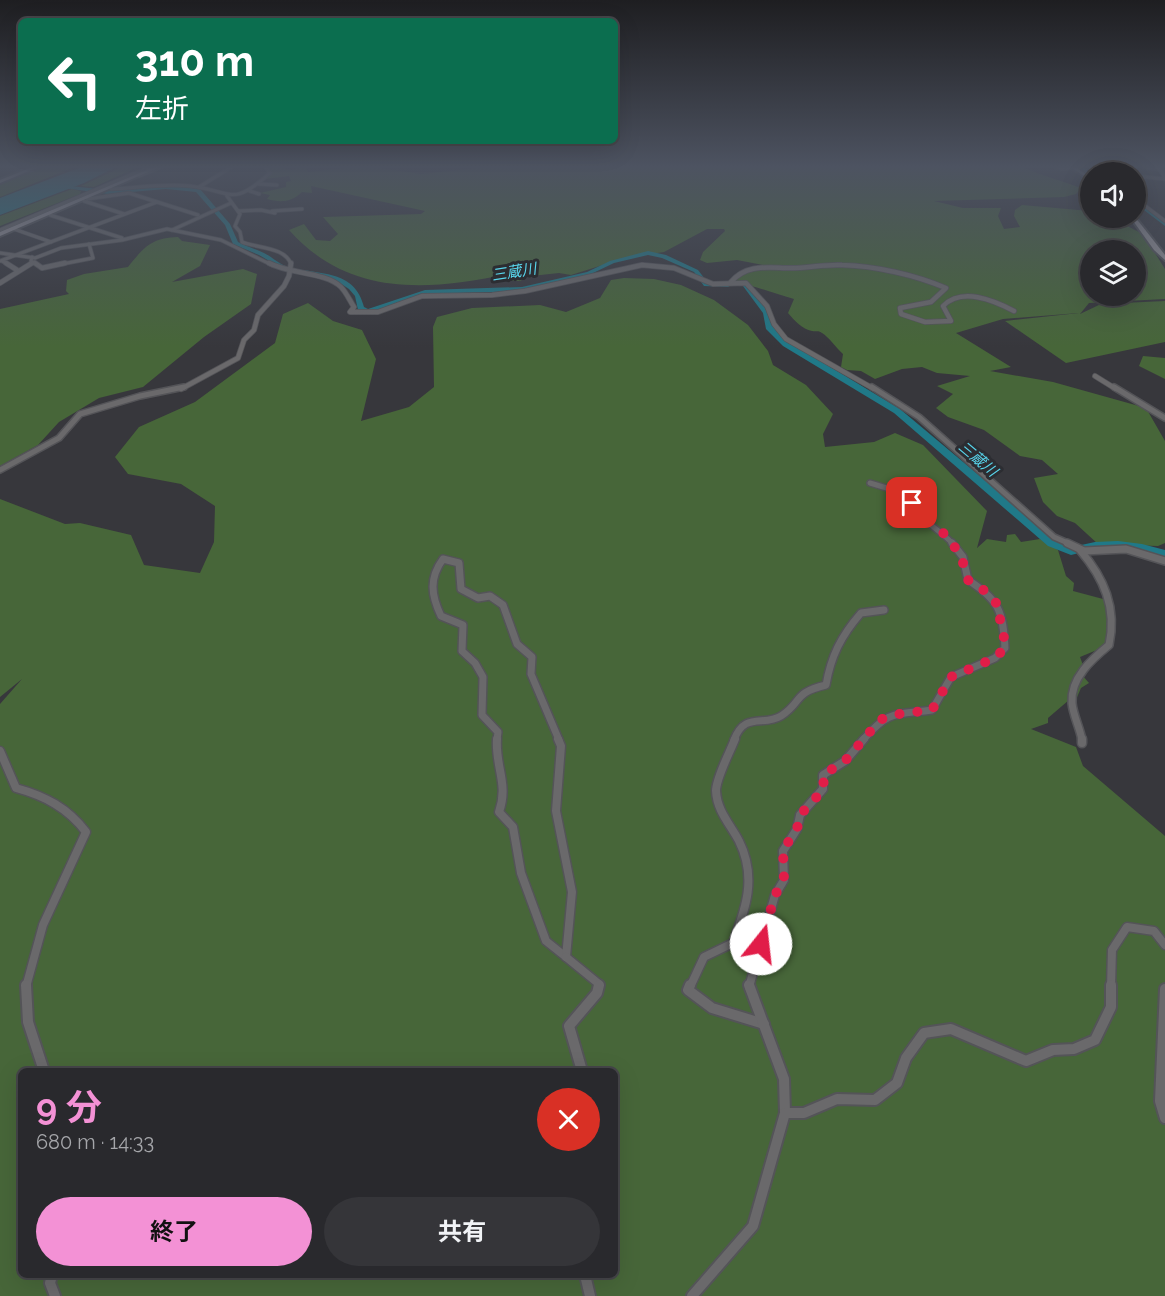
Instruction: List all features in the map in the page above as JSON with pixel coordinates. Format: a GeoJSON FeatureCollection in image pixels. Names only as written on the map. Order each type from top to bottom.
{"type":"FeatureCollection","features":[{"type":"Feature","properties":{"kind":"main road"},"geometry":{"type":"LineString","coordinates":[[0,234],[20,226]]}},
{"type":"Feature","properties":{"kind":"main road"},"geometry":{"type":"LineString","coordinates":[[1144,228],[1155,249],[1164,257]]}},
{"type":"Feature","properties":{"kind":"street"},"geometry":{"type":"LineString","coordinates":[[85,226],[124,239]]}},
{"type":"Feature","properties":{"kind":"street"},"geometry":{"type":"LineString","coordinates":[[1,261],[93,226]]}},
{"type":"Feature","properties":{"kind":"street"},"geometry":{"type":"LineString","coordinates":[[172,230],[181,226]]}},
{"type":"Feature","properties":{"kind":"street"},"geometry":{"type":"LineString","coordinates":[[0,470],[59,438],[80,414],[140,396],[179,390],[235,361],[244,340],[254,330],[258,315],[270,306],[285,288],[290,269],[290,259],[284,255],[258,250],[242,242],[236,226]]}},
{"type":"Feature","properties":{"kind":"street"},"geometry":{"type":"LineString","coordinates":[[14,229],[51,242]]}},
{"type":"Feature","properties":{"kind":"street"},"geometry":{"type":"LineString","coordinates":[[0,253],[11,256],[39,257],[61,248],[124,239],[158,230],[172,230],[221,240],[273,267],[329,279],[341,287],[350,300],[354,307],[350,312],[363,314],[391,308],[414,297],[501,295],[642,265],[674,268],[707,283],[731,282],[749,285],[767,306],[778,332],[790,342],[882,393],[919,417],[1054,537],[1078,549],[1094,568],[1108,593],[1114,622],[1109,645],[1086,664],[1074,689],[1072,704],[1080,725],[1082,743]]}},
{"type":"Feature","properties":{"kind":"street"},"geometry":{"type":"LineString","coordinates":[[32,257],[31,261],[42,268],[91,259],[93,258],[89,244]]}},
{"type":"Feature","properties":{"kind":"street"},"geometry":{"type":"LineString","coordinates":[[1,261],[17,270]]}},
{"type":"Feature","properties":{"kind":"street"},"geometry":{"type":"LineString","coordinates":[[0,283],[17,270],[34,262]]}},
{"type":"Feature","properties":{"kind":"street"},"geometry":{"type":"LineString","coordinates":[[731,282],[737,275],[767,265],[790,268],[843,265],[922,278],[946,288],[931,302],[900,308],[901,314],[917,322],[951,321],[944,306],[951,299],[959,298],[991,301],[1014,311]]}},
{"type":"Feature","properties":{"kind":"street"},"geometry":{"type":"LineString","coordinates":[[1095,376],[1165,418]]}},
{"type":"Feature","properties":{"kind":"street"},"geometry":{"type":"LineString","coordinates":[[692,1296],[753,1226],[785,1113],[784,1079],[749,986],[775,895],[784,880],[783,850],[797,829],[800,815],[824,789],[823,775],[845,761],[880,720],[892,715],[932,710],[951,677],[995,658],[1005,648],[1005,635],[998,620],[1000,608],[988,593],[968,580],[963,557],[942,531],[917,513],[912,503],[913,496],[893,489],[882,490],[870,483]]}},
{"type":"Feature","properties":{"kind":"street"},"geometry":{"type":"LineString","coordinates":[[1078,549],[1126,549],[1165,561]]}},
{"type":"Feature","properties":{"kind":"street"},"geometry":{"type":"LineString","coordinates":[[566,958],[572,892],[556,811],[561,746],[531,674],[532,657],[517,644],[503,605],[490,596],[478,598],[461,589],[459,563],[443,558],[434,569],[431,597],[441,616],[463,625],[465,633],[461,647],[464,653],[477,664],[486,688],[482,715],[498,732],[496,754],[505,795],[499,812],[513,827],[521,873],[546,941],[566,958],[599,984],[597,993],[569,1026],[581,1068]]}},
{"type":"Feature","properties":{"kind":"street"},"geometry":{"type":"LineString","coordinates":[[764,1024],[712,1008],[688,990],[704,957],[733,943],[748,903],[747,862],[739,841],[720,810],[716,789],[736,732],[750,721],[780,717],[805,690],[826,685],[830,660],[839,638],[861,613],[884,610]]}},
{"type":"Feature","properties":{"kind":"street"},"geometry":{"type":"LineString","coordinates":[[0,751],[16,788],[42,795],[75,816],[87,832],[43,925],[26,981],[28,1022],[43,1068]]}},
{"type":"Feature","properties":{"kind":"street"},"geometry":{"type":"LineString","coordinates":[[785,1113],[804,1113],[837,1099],[875,1100],[897,1083],[906,1058],[924,1033],[951,1029],[1026,1061],[1053,1050],[1074,1049],[1095,1040],[1111,1008],[1112,950],[1127,927],[1154,931],[1165,945]]}},
{"type":"Feature","properties":{"kind":"street"},"geometry":{"type":"LineString","coordinates":[[1165,989],[1160,1101],[1165,1118]]}},
{"type":"Feature","properties":{"kind":"street"},"geometry":{"type":"LineString","coordinates":[[51,1278],[50,1283],[55,1296]]}},
{"type":"Feature","properties":{"kind":"street"},"geometry":{"type":"LineString","coordinates":[[586,1278],[590,1296]]}},
{"type":"Feature","properties":{"kind":"green space"},"geometry":{"type":"Polygon","coordinates":[[[306,226],[316,240],[330,241],[338,234],[331,226],[1131,228],[1143,234],[1165,269],[1165,299],[1146,300],[1146,240],[1080,240],[1080,306],[1087,306],[1080,314],[1097,306],[1146,306],[1146,302],[1165,301],[1165,342],[1066,363],[1005,321],[1079,313],[1003,319],[956,333],[1011,367],[990,371],[1053,382],[1146,408],[1165,441],[1165,543],[1158,546],[1098,544],[1075,523],[1057,516],[1043,502],[1034,478],[1058,474],[1042,460],[1020,456],[984,430],[948,417],[936,408],[953,394],[937,386],[970,376],[937,373],[922,367],[902,369],[875,379],[861,371],[841,367],[843,354],[827,337],[802,327],[788,313],[794,299],[731,282],[733,277],[763,265],[737,260],[707,263],[700,260],[703,252],[725,231],[724,229],[707,229],[664,252],[625,258],[571,275],[559,273],[522,277],[521,281],[510,281],[504,275],[445,284],[416,285],[389,283],[362,277],[336,267],[312,252],[289,230],[306,226]]]}},
{"type":"Feature","properties":{"kind":"green space"},"geometry":{"type":"Polygon","coordinates":[[[178,237],[182,241],[210,245],[200,266],[172,282],[243,269],[257,274],[251,304],[204,337],[143,387],[99,398],[59,422],[38,445],[0,466],[0,309],[69,294],[66,291],[67,280],[84,274],[128,267],[149,245],[161,239],[178,237]]]}},
{"type":"Feature","properties":{"kind":"green space"},"geometry":{"type":"Polygon","coordinates":[[[624,278],[654,279],[681,285],[714,300],[748,325],[768,351],[773,365],[806,385],[833,414],[823,434],[825,447],[874,442],[895,433],[923,445],[987,511],[977,548],[987,539],[1006,542],[1007,535],[1015,534],[1021,542],[1040,539],[1058,550],[1066,576],[1074,583],[1073,591],[1103,599],[1113,613],[1109,645],[1080,657],[1084,668],[1082,675],[1089,683],[1081,688],[1075,702],[1069,700],[1048,718],[1048,723],[1031,729],[1076,747],[1083,766],[1165,836],[1165,1296],[0,1296],[0,704],[22,679],[0,697],[0,499],[65,524],[80,523],[131,535],[144,565],[200,573],[214,542],[215,506],[181,484],[128,474],[115,457],[139,427],[195,402],[275,343],[283,314],[308,303],[333,321],[362,330],[376,359],[361,421],[409,407],[434,387],[433,327],[437,317],[472,308],[540,305],[566,312],[600,298],[611,280],[624,278]]]}},
{"type":"Feature","properties":{"kind":"green space"},"geometry":{"type":"Polygon","coordinates":[[[1143,356],[1165,358],[1165,379],[1139,366],[1143,356]]]}},
{"type":"Feature","properties":{"kind":"waterway","name":"三蔵川"},"geometry":{"type":"LineString","coordinates":[[229,226],[235,243],[261,254],[278,265],[342,281],[352,288],[358,296],[361,308],[367,312],[425,292],[522,289],[589,273],[612,262],[648,253],[664,256],[696,271],[706,285],[728,285]]}},
{"type":"Feature","properties":{"kind":"waterway","name":"三蔵川"},"geometry":{"type":"LineString","coordinates":[[745,285],[767,313],[770,329],[786,344],[897,411],[1052,543],[1071,551],[1095,545],[1118,544],[1142,547],[1165,554]]}},
{"type":"Feature","properties":{"kind":"route"},"geometry":{"type":"LineString","coordinates":[[761,944],[775,895],[784,880],[783,850],[797,829],[800,815],[824,789],[823,775],[845,761],[880,720],[892,715],[932,710],[951,677],[995,658],[1005,648],[1005,635],[998,620],[1000,608],[988,593],[968,580],[963,557],[942,531],[917,513],[912,503]]}}]}
